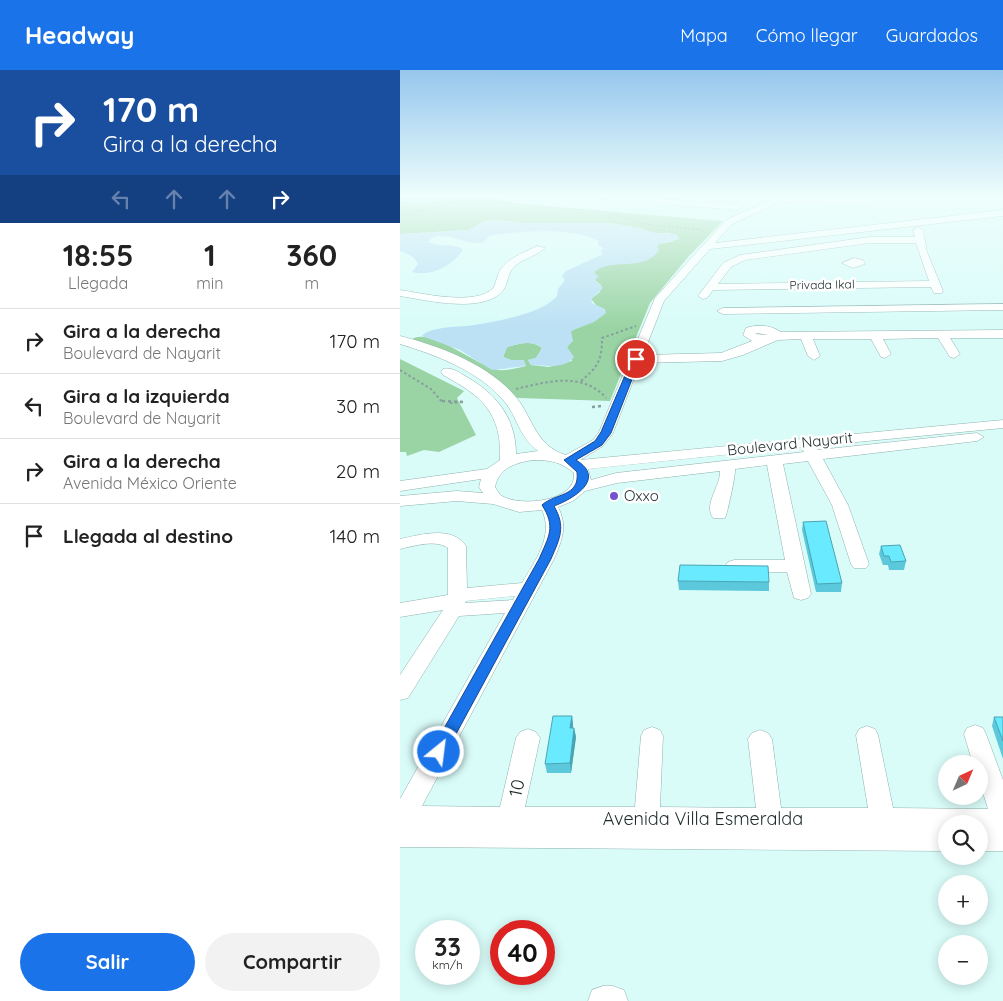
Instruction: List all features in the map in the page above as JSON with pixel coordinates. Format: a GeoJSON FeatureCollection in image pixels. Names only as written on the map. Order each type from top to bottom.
{"type":"FeatureCollection","features":[{"type":"Feature","properties":{"kind":"street"},"geometry":{"type":"LineString","coordinates":[[573,462],[598,443],[606,433],[660,300],[689,266],[707,240]]}},
{"type":"Feature","properties":{"kind":"street"},"geometry":{"type":"LineString","coordinates":[[704,243],[733,240]]}},
{"type":"Feature","properties":{"kind":"street","name":"Privada Ikal"},"geometry":{"type":"LineString","coordinates":[[870,240],[743,257],[714,269],[707,292],[865,284],[936,287],[922,252],[921,240]]}},
{"type":"Feature","properties":{"kind":"street"},"geometry":{"type":"LineString","coordinates":[[400,301],[405,294],[460,300],[494,293],[499,288],[505,269],[515,261],[540,248]]}},
{"type":"Feature","properties":{"kind":"street","name":"Privada Ikal"},"geometry":{"type":"LineString","coordinates":[[714,269],[746,269],[770,253]]}},
{"type":"Feature","properties":{"kind":"street"},"geometry":{"type":"LineString","coordinates":[[855,265],[865,284]]}},
{"type":"Feature","properties":{"kind":"street"},"geometry":{"type":"LineString","coordinates":[[689,266],[714,269]]}},
{"type":"Feature","properties":{"kind":"street"},"geometry":{"type":"LineString","coordinates":[[723,311],[1003,307]]}},
{"type":"Feature","properties":{"kind":"street"},"geometry":{"type":"LineString","coordinates":[[761,310],[768,335]]}},
{"type":"Feature","properties":{"kind":"street"},"geometry":{"type":"LineString","coordinates":[[637,355],[711,351],[725,348],[749,335],[750,331],[768,335],[806,336],[1003,334]]}},
{"type":"Feature","properties":{"kind":"street"},"geometry":{"type":"LineString","coordinates":[[637,355],[722,357],[739,352],[768,335]]}},
{"type":"Feature","properties":{"kind":"street"},"geometry":{"type":"LineString","coordinates":[[875,335],[885,354]]}},
{"type":"Feature","properties":{"kind":"street"},"geometry":{"type":"LineString","coordinates":[[942,335],[954,354]]}},
{"type":"Feature","properties":{"kind":"street"},"geometry":{"type":"LineString","coordinates":[[806,336],[814,356]]}},
{"type":"Feature","properties":{"kind":"street"},"geometry":{"type":"LineString","coordinates":[[400,340],[464,366],[511,394],[528,433],[554,455],[573,462],[582,472],[583,480],[579,488]]}},
{"type":"Feature","properties":{"kind":"street"},"geometry":{"type":"LineString","coordinates":[[400,350],[463,379],[493,402],[508,435],[508,461]]}},
{"type":"Feature","properties":{"kind":"street"},"geometry":{"type":"LineString","coordinates":[[493,402],[511,394]]}},
{"type":"Feature","properties":{"kind":"street","name":"Boulevard Nayarit"},"geometry":{"type":"LineString","coordinates":[[400,501],[457,496],[495,500],[519,507],[548,505],[567,498],[579,488],[616,478],[774,460],[809,448],[1003,424]]}},
{"type":"Feature","properties":{"kind":"street","name":"Boulevard Nayarit"},"geometry":{"type":"LineString","coordinates":[[573,462],[617,463],[1003,434]]}},
{"type":"Feature","properties":{"kind":"street"},"geometry":{"type":"LineString","coordinates":[[809,448],[840,505],[860,564]]}},
{"type":"Feature","properties":{"kind":"street"},"geometry":{"type":"LineString","coordinates":[[400,486],[491,473],[508,461],[531,455],[554,455]]}},
{"type":"Feature","properties":{"kind":"street"},"geometry":{"type":"LineString","coordinates":[[774,460],[801,594]]}},
{"type":"Feature","properties":{"kind":"street"},"geometry":{"type":"LineString","coordinates":[[719,514],[718,502],[730,476],[727,466]]}},
{"type":"Feature","properties":{"kind":"street"},"geometry":{"type":"LineString","coordinates":[[491,473],[486,487],[495,500]]}},
{"type":"Feature","properties":{"kind":"street"},"geometry":{"type":"LineString","coordinates":[[401,825],[554,538],[556,519],[548,505]]}},
{"type":"Feature","properties":{"kind":"street"},"geometry":{"type":"LineString","coordinates":[[400,544],[444,538],[452,541],[456,546],[456,603],[406,673],[400,692]]}},
{"type":"Feature","properties":{"kind":"street"},"geometry":{"type":"LineString","coordinates":[[720,566],[795,566]]}},
{"type":"Feature","properties":{"kind":"street"},"geometry":{"type":"LineString","coordinates":[[400,610],[523,597]]}},
{"type":"Feature","properties":{"kind":"street"},"geometry":{"type":"LineString","coordinates":[[974,734],[1003,815]]}},
{"type":"Feature","properties":{"kind":"street"},"geometry":{"type":"LineString","coordinates":[[867,735],[884,830]]}},
{"type":"Feature","properties":{"kind":"street"},"geometry":{"type":"LineString","coordinates":[[647,829],[652,736]]}},
{"type":"Feature","properties":{"kind":"street","name":"10"},"geometry":{"type":"LineString","coordinates":[[508,828],[528,738]]}},
{"type":"Feature","properties":{"kind":"street"},"geometry":{"type":"LineString","coordinates":[[760,739],[771,828]]}},
{"type":"Feature","properties":{"kind":"street","name":"Avenida Villa Esmeralda"},"geometry":{"type":"LineString","coordinates":[[401,825],[508,828],[884,830],[1003,820]]}},
{"type":"Feature","properties":{"kind":"street","name":"Avenida Villa Esmeralda"},"geometry":{"type":"LineString","coordinates":[[884,830],[938,839]]}},
{"type":"Feature","properties":{"kind":"street"},"geometry":{"type":"LineString","coordinates":[[988,840],[1003,840]]}},
{"type":"Feature","properties":{"kind":"street"},"geometry":{"type":"LineString","coordinates":[[603,1001],[613,1001]]}},
{"type":"Feature","properties":{"kind":"path"},"geometry":{"type":"LineString","coordinates":[[581,381],[595,370],[602,354],[602,338],[636,326],[638,321]]}},
{"type":"Feature","properties":{"kind":"path"},"geometry":{"type":"LineString","coordinates":[[400,370],[431,389],[443,403],[464,402]]}},
{"type":"Feature","properties":{"kind":"path"},"geometry":{"type":"LineString","coordinates":[[511,394],[549,381],[581,381],[606,396],[603,406],[592,407]]}},
{"type":"Feature","properties":{"kind":"green space"},"geometry":{"type":"Polygon","coordinates":[[[704,240],[650,303],[610,401],[513,397],[489,376],[411,340],[419,337],[441,342],[499,370],[526,366],[523,360],[511,360],[503,357],[507,347],[525,343],[538,345],[542,348],[536,358],[528,360],[531,365],[549,367],[572,361],[567,347],[570,343],[571,331],[582,325],[597,306],[591,299],[600,292],[601,285],[595,280],[595,271],[611,264],[635,262],[643,259],[659,244],[674,241],[704,240]]]}},
{"type":"Feature","properties":{"kind":"green space"},"geometry":{"type":"Polygon","coordinates":[[[400,359],[464,391],[457,398],[476,435],[439,452],[424,450],[407,456],[406,452],[400,452],[400,359]]]}},
{"type":"Feature","properties":{"kind":"water"},"geometry":{"type":"Polygon","coordinates":[[[400,240],[430,240],[428,242],[432,244],[456,246],[463,250],[453,261],[441,269],[427,273],[412,272],[418,264],[415,259],[400,251],[400,240]]]}},
{"type":"Feature","properties":{"kind":"water"},"geometry":{"type":"Polygon","coordinates":[[[463,240],[485,240],[477,243],[463,240]]]}},
{"type":"Feature","properties":{"kind":"water"},"geometry":{"type":"Polygon","coordinates":[[[597,240],[674,240],[659,244],[657,246],[659,250],[646,261],[611,265],[595,271],[595,274],[599,276],[595,280],[603,288],[591,299],[592,303],[605,309],[606,313],[594,322],[571,331],[573,341],[567,347],[574,357],[565,364],[554,366],[531,365],[528,360],[536,358],[542,348],[538,345],[525,343],[507,347],[503,357],[511,360],[524,360],[526,366],[492,370],[460,350],[422,336],[432,330],[495,321],[519,316],[541,308],[557,296],[558,289],[565,280],[562,276],[566,271],[603,254],[600,251],[604,248],[598,245],[597,240]]]}},
{"type":"Feature","properties":{"kind":"building"},"geometry":{"type":"Polygon","coordinates":[[[826,521],[842,583],[817,584],[803,522],[826,521]]]}},
{"type":"Feature","properties":{"kind":"building"},"geometry":{"type":"Polygon","coordinates":[[[900,545],[906,561],[891,562],[889,556],[884,556],[881,546],[900,545]]]}},
{"type":"Feature","properties":{"kind":"building"},"geometry":{"type":"Polygon","coordinates":[[[680,565],[768,566],[769,582],[678,581],[680,565]]]}},
{"type":"Feature","properties":{"kind":"building"},"geometry":{"type":"Polygon","coordinates":[[[553,716],[572,716],[570,728],[574,728],[570,763],[545,764],[553,716]]]}},
{"type":"Feature","properties":{"kind":"building"},"geometry":{"type":"Polygon","coordinates":[[[994,717],[1003,717],[1003,741],[994,717]]]}},
{"type":"Feature","properties":{"kind":"place","name":"Oxxo"},"geometry":{"type":"Point","coordinates":[614,496]}},
{"type":"Feature","properties":{"kind":"route"},"geometry":{"type":"LineString","coordinates":[[439,752],[545,559],[554,538],[556,519],[548,505],[567,498],[579,488],[583,480],[582,472],[577,465],[569,460],[586,452],[598,443],[606,433],[636,359]]}}]}
